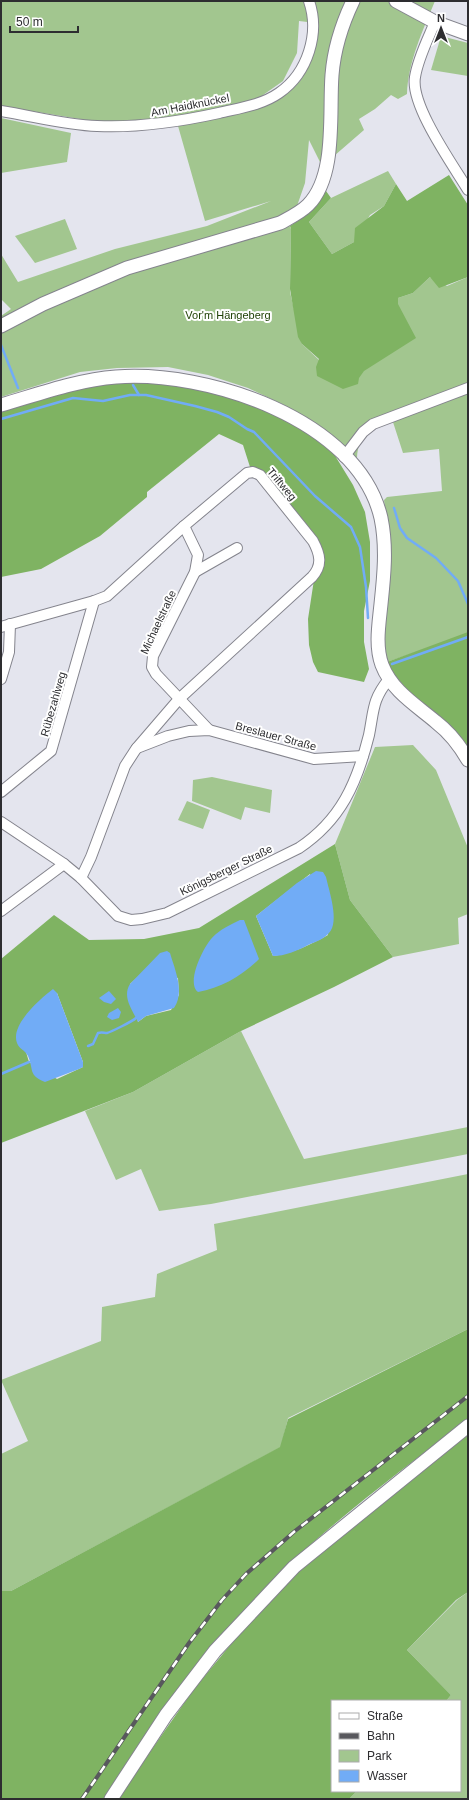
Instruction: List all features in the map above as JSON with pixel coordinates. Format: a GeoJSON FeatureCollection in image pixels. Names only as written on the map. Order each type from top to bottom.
{"type":"FeatureCollection","features":[{"type":"Feature","properties":{"kind":"main road"},"geometry":{"type":"LineString","coordinates":[[1,326],[43,304],[127,268],[280,223],[294,216],[308,205],[318,188],[326,166],[330,137],[333,64],[342,29],[353,1]]}},
{"type":"Feature","properties":{"kind":"main road"},"geometry":{"type":"LineString","coordinates":[[396,1],[435,22],[468,34]]}},
{"type":"Feature","properties":{"kind":"main road"},"geometry":{"type":"LineString","coordinates":[[1,405],[67,386],[115,377],[146,376],[180,380],[229,390],[272,406],[310,428],[329,442],[344,456],[362,478],[373,498],[380,516],[385,560],[378,650],[382,664],[389,679],[401,693],[446,731],[468,760]]}},
{"type":"Feature","properties":{"kind":"main road"},"geometry":{"type":"LineString","coordinates":[[111,1799],[166,1716],[215,1651],[294,1567],[468,1426]]}},
{"type":"Feature","properties":{"kind":"street","name":"Am Haidknückel"},"geometry":{"type":"LineString","coordinates":[[1,111],[76,124],[137,126],[184,120],[259,103],[283,90],[296,76],[304,62],[310,49],[313,29],[309,1]]}},
{"type":"Feature","properties":{"kind":"street"},"geometry":{"type":"LineString","coordinates":[[435,22],[415,76],[416,94],[422,111],[468,190]]}},
{"type":"Feature","properties":{"kind":"street"},"geometry":{"type":"LineString","coordinates":[[344,456],[363,432],[373,424],[468,388]]}},
{"type":"Feature","properties":{"kind":"street","name":"Triftweg"},"geometry":{"type":"LineString","coordinates":[[5,626],[94,601],[111,592],[241,477],[247,473],[256,473],[313,541],[320,560],[318,569],[312,577],[179,699]]}},
{"type":"Feature","properties":{"kind":"street","name":"Michaelstraße"},"geometry":{"type":"LineString","coordinates":[[179,699],[156,674],[152,662],[156,648],[195,572],[198,555],[184,526]]}},
{"type":"Feature","properties":{"kind":"street"},"geometry":{"type":"LineString","coordinates":[[195,572],[237,548]]}},
{"type":"Feature","properties":{"kind":"street","name":"Rübezahlweg"},"geometry":{"type":"LineString","coordinates":[[1,792],[51,751],[94,601]]}},
{"type":"Feature","properties":{"kind":"street"},"geometry":{"type":"LineString","coordinates":[[1,679],[9,652],[5,626]]}},
{"type":"Feature","properties":{"kind":"street","name":"Königsberger Straße"},"geometry":{"type":"LineString","coordinates":[[1,822],[64,864],[81,878],[111,910],[122,918],[136,920],[167,913],[299,848],[311,840],[326,826],[346,801],[368,735],[374,701],[379,691],[389,679]]}},
{"type":"Feature","properties":{"kind":"street"},"geometry":{"type":"LineString","coordinates":[[81,878],[91,857],[125,766],[136,749],[179,699],[209,730]]}},
{"type":"Feature","properties":{"kind":"street","name":"Breslauer Straße"},"geometry":{"type":"LineString","coordinates":[[136,749],[168,736],[189,731],[209,730],[314,759],[362,756]]}},
{"type":"Feature","properties":{"kind":"street"},"geometry":{"type":"LineString","coordinates":[[1,911],[64,864]]}},
{"type":"Feature","properties":{"kind":"green space","name":"Vor'm Hängeberg"},"geometry":{"type":"Polygon","coordinates":[[[1,1],[435,1],[413,58],[407,94],[398,99],[391,95],[375,109],[359,119],[364,130],[334,156],[338,99],[324,90],[324,135],[321,164],[309,140],[305,183],[297,206],[284,215],[291,229],[290,292],[302,344],[319,360],[398,304],[398,298],[413,293],[430,277],[447,286],[468,277],[468,634],[387,662],[383,646],[389,539],[384,500],[387,497],[442,491],[439,449],[403,453],[392,419],[373,429],[364,437],[360,443],[357,458],[339,446],[313,423],[284,405],[248,388],[208,375],[168,367],[117,368],[80,372],[1,397],[1,316],[11,309],[1,299],[1,254],[18,282],[115,249],[207,226],[271,201],[205,221],[178,126],[244,112],[276,100],[290,91],[304,75],[310,61],[316,23],[299,21],[297,53],[283,81],[256,100],[151,122],[92,121],[1,106],[1,1]]]}},
{"type":"Feature","properties":{"kind":"green space"},"geometry":{"type":"Polygon","coordinates":[[[441,36],[468,43],[468,76],[431,70],[441,36]]]}},
{"type":"Feature","properties":{"kind":"green space"},"geometry":{"type":"Polygon","coordinates":[[[1,118],[71,133],[67,162],[1,173],[1,118]]]}},
{"type":"Feature","properties":{"kind":"green space"},"geometry":{"type":"Polygon","coordinates":[[[388,171],[396,184],[384,206],[370,215],[354,242],[332,254],[309,222],[331,198],[388,171]]]}},
{"type":"Feature","properties":{"kind":"green space"},"geometry":{"type":"Polygon","coordinates":[[[449,175],[468,205],[468,277],[439,288],[430,277],[413,293],[398,298],[398,304],[416,338],[364,371],[359,378],[358,384],[343,389],[317,376],[316,367],[319,359],[302,344],[298,337],[290,289],[290,226],[310,210],[326,191],[331,198],[309,222],[332,254],[354,242],[355,228],[384,206],[396,184],[407,201],[449,175]]]}},
{"type":"Feature","properties":{"kind":"green space"},"geometry":{"type":"Polygon","coordinates":[[[65,219],[77,249],[35,263],[15,236],[65,219]]]}},
{"type":"Feature","properties":{"kind":"green space"},"geometry":{"type":"Polygon","coordinates":[[[151,381],[196,386],[251,404],[304,429],[334,454],[353,485],[365,512],[370,542],[370,581],[364,611],[364,642],[369,669],[364,682],[318,672],[313,662],[309,645],[308,619],[317,560],[311,543],[250,467],[243,445],[219,434],[147,492],[147,497],[100,536],[41,569],[1,577],[1,412],[75,390],[115,382],[151,381]]]}},
{"type":"Feature","properties":{"kind":"green space"},"geometry":{"type":"Polygon","coordinates":[[[468,632],[468,763],[428,712],[395,676],[387,662],[468,632]]]}},
{"type":"Feature","properties":{"kind":"green space"},"geometry":{"type":"Polygon","coordinates":[[[413,745],[436,770],[468,848],[468,914],[458,918],[459,944],[393,957],[350,900],[335,844],[375,747],[413,745]]]}},
{"type":"Feature","properties":{"kind":"green space"},"geometry":{"type":"Polygon","coordinates":[[[212,777],[272,790],[270,813],[245,807],[241,820],[192,801],[193,780],[212,777]]]}},
{"type":"Feature","properties":{"kind":"green space"},"geometry":{"type":"Polygon","coordinates":[[[187,801],[210,810],[203,829],[178,820],[187,801]]]}},
{"type":"Feature","properties":{"kind":"green space"},"geometry":{"type":"Polygon","coordinates":[[[335,844],[350,900],[393,957],[241,1031],[133,1092],[1,1143],[1,959],[54,915],[89,940],[144,939],[199,928],[335,844]],[[310,874],[256,916],[273,956],[288,953],[328,935],[310,874]],[[143,972],[130,984],[138,1022],[146,1016],[171,1010],[179,995],[178,978],[143,972]],[[57,993],[26,1052],[29,1062],[57,1079],[83,1067],[83,1062],[57,993]]]}},
{"type":"Feature","properties":{"kind":"green space"},"geometry":{"type":"Polygon","coordinates":[[[241,1031],[304,1159],[468,1127],[468,1154],[211,1204],[159,1211],[141,1169],[116,1180],[85,1111],[133,1092],[241,1031]]]}},
{"type":"Feature","properties":{"kind":"green space"},"geometry":{"type":"Polygon","coordinates":[[[468,1174],[468,1329],[288,1418],[281,1447],[11,1591],[1,1591],[1,1454],[28,1441],[1,1380],[101,1341],[102,1307],[155,1297],[157,1274],[217,1250],[214,1224],[468,1174]]]}},
{"type":"Feature","properties":{"kind":"green space"},"geometry":{"type":"Polygon","coordinates":[[[468,1329],[468,1419],[354,1508],[300,1554],[249,1605],[209,1651],[191,1675],[138,1748],[104,1799],[1,1799],[1,1591],[11,1591],[280,1447],[288,1419],[468,1329]]]}},
{"type":"Feature","properties":{"kind":"green space"},"geometry":{"type":"Polygon","coordinates":[[[468,1434],[468,1592],[456,1600],[407,1650],[451,1695],[447,1700],[331,1700],[331,1792],[356,1792],[349,1799],[117,1799],[194,1689],[241,1632],[300,1569],[468,1434]]]}},
{"type":"Feature","properties":{"kind":"green space"},"geometry":{"type":"Polygon","coordinates":[[[468,1592],[468,1799],[349,1799],[356,1792],[461,1792],[461,1700],[447,1700],[451,1695],[407,1650],[457,1600],[468,1592]]]}},
{"type":"Feature","properties":{"kind":"water"},"geometry":{"type":"Polygon","coordinates":[[[316,871],[323,872],[326,877],[334,914],[332,928],[327,935],[319,940],[291,953],[273,956],[256,916],[297,883],[316,871]]]}},
{"type":"Feature","properties":{"kind":"water"},"geometry":{"type":"Polygon","coordinates":[[[240,920],[244,920],[259,959],[231,980],[198,992],[195,987],[194,980],[195,972],[202,953],[212,938],[228,926],[240,920]]]}},
{"type":"Feature","properties":{"kind":"water"},"geometry":{"type":"Polygon","coordinates":[[[167,951],[170,953],[178,981],[179,995],[177,1002],[174,1008],[146,1016],[138,1022],[127,998],[130,984],[160,953],[167,951]]]}},
{"type":"Feature","properties":{"kind":"water"},"geometry":{"type":"Polygon","coordinates":[[[53,989],[57,993],[83,1062],[83,1067],[45,1082],[36,1077],[32,1072],[28,1056],[18,1045],[16,1036],[18,1028],[28,1013],[53,989]]]}},
{"type":"Feature","properties":{"kind":"water"},"geometry":{"type":"Polygon","coordinates":[[[109,991],[116,999],[111,1004],[104,1002],[99,998],[109,991]]]}},
{"type":"Feature","properties":{"kind":"water"},"geometry":{"type":"Polygon","coordinates":[[[118,1008],[121,1012],[119,1018],[112,1020],[107,1017],[109,1013],[118,1008]]]}},
{"type":"Feature","properties":{"kind":"waterway"},"geometry":{"type":"LineString","coordinates":[[1,345],[18,388]]}},
{"type":"Feature","properties":{"kind":"waterway"},"geometry":{"type":"LineString","coordinates":[[133,385],[139,395]]}},
{"type":"Feature","properties":{"kind":"waterway"},"geometry":{"type":"LineString","coordinates":[[1,419],[73,398],[103,401],[130,395],[146,395],[195,406],[229,417],[254,432],[315,496],[351,527],[360,547],[366,587],[368,618]]}},
{"type":"Feature","properties":{"kind":"waterway"},"geometry":{"type":"LineString","coordinates":[[394,508],[400,528],[407,538],[436,558],[458,581],[468,604]]}},
{"type":"Feature","properties":{"kind":"waterway"},"geometry":{"type":"LineString","coordinates":[[392,664],[468,637]]}},
{"type":"Feature","properties":{"kind":"waterway"},"geometry":{"type":"LineString","coordinates":[[88,1046],[93,1044],[98,1033],[107,1033],[136,1018]]}},
{"type":"Feature","properties":{"kind":"waterway"},"geometry":{"type":"LineString","coordinates":[[1,1074],[29,1062]]}},
{"type":"Feature","properties":{"kind":"railway"},"geometry":{"type":"LineString","coordinates":[[82,1799],[189,1643],[222,1600],[246,1574],[295,1531],[468,1396]]}}]}
